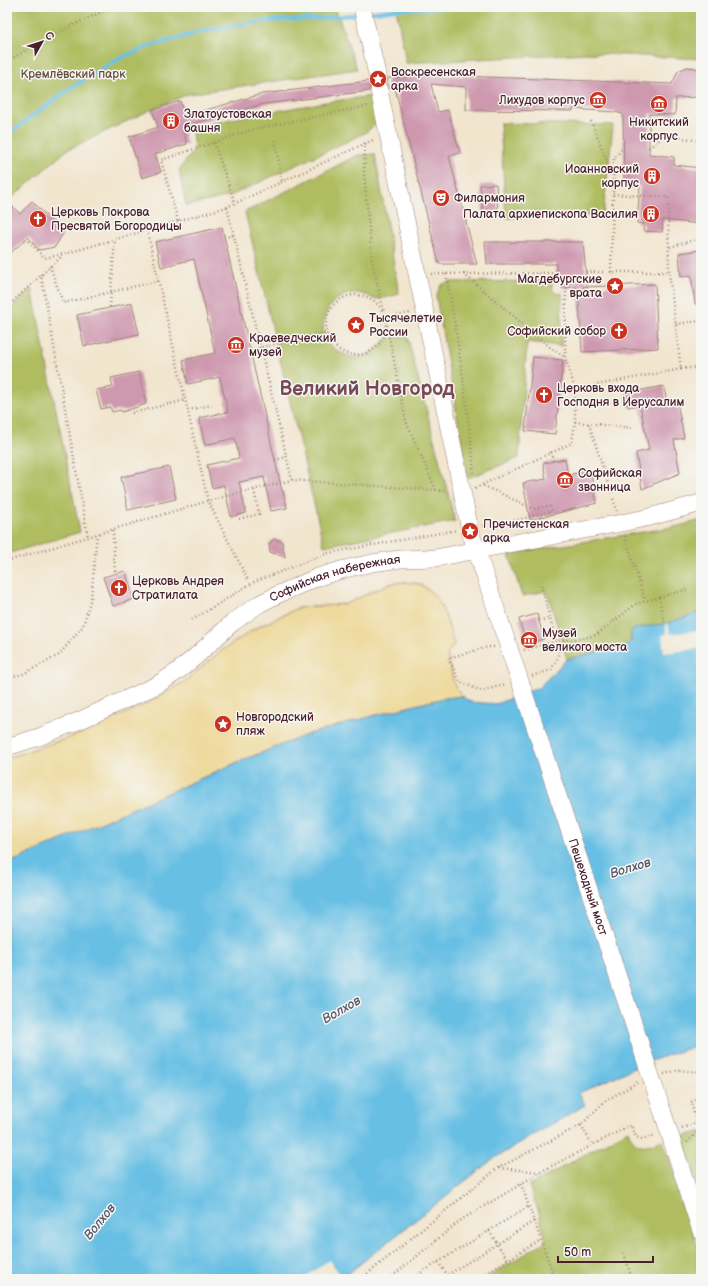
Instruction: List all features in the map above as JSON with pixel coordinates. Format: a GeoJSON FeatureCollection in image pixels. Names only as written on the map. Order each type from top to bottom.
{"type":"FeatureCollection","features":[{"type":"Feature","properties":{"kind":"street","name":"Пешеходный мост"},"geometry":{"type":"LineString","coordinates":[[362,7],[372,48],[417,274],[476,551],[701,1231]]}},
{"type":"Feature","properties":{"kind":"street","name":"Софийская набережная"},"geometry":{"type":"LineString","coordinates":[[7,747],[39,737],[83,719],[157,684],[178,672],[232,623],[259,604],[318,578],[345,569],[372,563],[400,559],[435,558],[621,524],[701,503]]}},
{"type":"Feature","properties":{"kind":"path"},"geometry":{"type":"LineString","coordinates":[[7,62],[25,50],[68,27],[113,7]]}},
{"type":"Feature","properties":{"kind":"path"},"geometry":{"type":"LineString","coordinates":[[178,221],[159,161],[254,129],[380,91]]}},
{"type":"Feature","properties":{"kind":"path"},"geometry":{"type":"LineString","coordinates":[[591,120],[614,178]]}},
{"type":"Feature","properties":{"kind":"path"},"geometry":{"type":"LineString","coordinates":[[29,242],[44,258],[64,254],[228,207],[388,133]]}},
{"type":"Feature","properties":{"kind":"path"},"geometry":{"type":"LineString","coordinates":[[649,148],[665,135],[701,141]]}},
{"type":"Feature","properties":{"kind":"path"},"geometry":{"type":"LineString","coordinates":[[275,140],[282,181]]}},
{"type":"Feature","properties":{"kind":"path"},"geometry":{"type":"LineString","coordinates":[[214,143],[235,203]]}},
{"type":"Feature","properties":{"kind":"path"},"geometry":{"type":"LineString","coordinates":[[365,143],[364,172],[372,261],[406,421],[436,490]]}},
{"type":"Feature","properties":{"kind":"path"},"geometry":{"type":"LineString","coordinates":[[611,272],[614,159],[623,147]]}},
{"type":"Feature","properties":{"kind":"path"},"geometry":{"type":"LineString","coordinates":[[613,194],[668,197],[670,247],[669,272],[682,370]]}},
{"type":"Feature","properties":{"kind":"path"},"geometry":{"type":"LineString","coordinates":[[7,561],[208,501],[292,480],[228,207]]}},
{"type":"Feature","properties":{"kind":"path"},"geometry":{"type":"LineString","coordinates":[[147,230],[208,501],[248,580]]}},
{"type":"Feature","properties":{"kind":"path"},"geometry":{"type":"LineString","coordinates":[[224,237],[234,235]]}},
{"type":"Feature","properties":{"kind":"path"},"geometry":{"type":"LineString","coordinates":[[670,247],[701,238]]}},
{"type":"Feature","properties":{"kind":"path"},"geometry":{"type":"LineString","coordinates":[[110,307],[115,239]]}},
{"type":"Feature","properties":{"kind":"path"},"geometry":{"type":"LineString","coordinates":[[7,307],[64,254]]}},
{"type":"Feature","properties":{"kind":"path"},"geometry":{"type":"LineString","coordinates":[[50,266],[63,303],[158,281]]}},
{"type":"Feature","properties":{"kind":"path"},"geometry":{"type":"LineString","coordinates":[[586,272],[669,272]]}},
{"type":"Feature","properties":{"kind":"path"},"geometry":{"type":"LineString","coordinates":[[417,274],[556,273]]}},
{"type":"Feature","properties":{"kind":"path"},"geometry":{"type":"LineString","coordinates":[[41,274],[88,537]]}},
{"type":"Feature","properties":{"kind":"path"},"geometry":{"type":"LineString","coordinates":[[446,274],[469,415],[476,487]]}},
{"type":"Feature","properties":{"kind":"path"},"geometry":{"type":"LineString","coordinates":[[464,274],[551,348],[565,357]]}},
{"type":"Feature","properties":{"kind":"path"},"geometry":{"type":"LineString","coordinates":[[566,288],[565,357],[575,389],[575,422],[633,428]]}},
{"type":"Feature","properties":{"kind":"path"},"geometry":{"type":"LineString","coordinates":[[358,294],[373,300],[380,307],[385,317],[386,326],[382,340],[372,350],[363,354],[349,354],[340,351],[333,345],[326,332],[328,311],[339,300],[348,295],[358,294]]}},
{"type":"Feature","properties":{"kind":"path"},"geometry":{"type":"LineString","coordinates":[[385,317],[425,310]]}},
{"type":"Feature","properties":{"kind":"path"},"geometry":{"type":"LineString","coordinates":[[676,324],[701,321]]}},
{"type":"Feature","properties":{"kind":"path"},"geometry":{"type":"LineString","coordinates":[[250,350],[326,332]]}},
{"type":"Feature","properties":{"kind":"path"},"geometry":{"type":"LineString","coordinates":[[575,389],[701,367]]}},
{"type":"Feature","properties":{"kind":"path"},"geometry":{"type":"LineString","coordinates":[[132,413],[186,400]]}},
{"type":"Feature","properties":{"kind":"path"},"geometry":{"type":"LineString","coordinates":[[188,410],[212,404]]}},
{"type":"Feature","properties":{"kind":"path"},"geometry":{"type":"LineString","coordinates":[[590,424],[611,493]]}},
{"type":"Feature","properties":{"kind":"path"},"geometry":{"type":"LineString","coordinates":[[551,452],[552,461]]}},
{"type":"Feature","properties":{"kind":"path"},"geometry":{"type":"LineString","coordinates":[[275,460],[287,457]]}},
{"type":"Feature","properties":{"kind":"path"},"geometry":{"type":"LineString","coordinates":[[482,484],[534,509],[550,506]]}},
{"type":"Feature","properties":{"kind":"path"},"geometry":{"type":"LineString","coordinates":[[239,519],[259,514],[254,490]]}},
{"type":"Feature","properties":{"kind":"path"},"geometry":{"type":"LineString","coordinates":[[621,524],[645,601]]}},
{"type":"Feature","properties":{"kind":"path"},"geometry":{"type":"LineString","coordinates":[[113,530],[115,574]]}},
{"type":"Feature","properties":{"kind":"path"},"geometry":{"type":"LineString","coordinates":[[7,678],[23,674],[59,655],[83,626],[91,598],[97,534]]}},
{"type":"Feature","properties":{"kind":"path"},"geometry":{"type":"LineString","coordinates":[[539,585],[556,641]]}},
{"type":"Feature","properties":{"kind":"path"},"geometry":{"type":"LineString","coordinates":[[525,650],[556,641],[586,638],[596,635],[636,604],[689,589]]}},
{"type":"Feature","properties":{"kind":"path"},"geometry":{"type":"LineString","coordinates":[[659,597],[666,624]]}},
{"type":"Feature","properties":{"kind":"path"},"geometry":{"type":"LineString","coordinates":[[538,621],[549,618]]}},
{"type":"Feature","properties":{"kind":"path"},"geometry":{"type":"LineString","coordinates":[[448,658],[488,647]]}},
{"type":"Feature","properties":{"kind":"path"},"geometry":{"type":"LineString","coordinates":[[657,1076],[679,1070],[696,1072],[701,1071]]}},
{"type":"Feature","properties":{"kind":"path"},"geometry":{"type":"LineString","coordinates":[[362,1278],[498,1168],[581,1125],[604,1101],[643,1080]]}},
{"type":"Feature","properties":{"kind":"path"},"geometry":{"type":"LineString","coordinates":[[683,1128],[693,1124],[696,1121],[690,1102],[701,1097]]}},
{"type":"Feature","properties":{"kind":"path"},"geometry":{"type":"LineString","coordinates":[[581,1125],[592,1144]]}},
{"type":"Feature","properties":{"kind":"path"},"geometry":{"type":"LineString","coordinates":[[389,1279],[461,1220],[540,1172],[592,1144],[631,1125],[636,1137],[642,1139],[655,1136]]}},
{"type":"Feature","properties":{"kind":"path"},"geometry":{"type":"LineString","coordinates":[[498,1168],[540,1172]]}},
{"type":"Feature","properties":{"kind":"path"},"geometry":{"type":"LineString","coordinates":[[520,1184],[555,1279]]}},
{"type":"Feature","properties":{"kind":"path"},"geometry":{"type":"LineString","coordinates":[[411,1279],[529,1206]]}},
{"type":"Feature","properties":{"kind":"path"},"geometry":{"type":"LineString","coordinates":[[441,1279],[534,1221]]}},
{"type":"Feature","properties":{"kind":"path"},"geometry":{"type":"LineString","coordinates":[[489,1231],[508,1260]]}},
{"type":"Feature","properties":{"kind":"path"},"geometry":{"type":"LineString","coordinates":[[476,1279],[541,1240]]}},
{"type":"Feature","properties":{"kind":"path"},"geometry":{"type":"LineString","coordinates":[[624,1252],[632,1279]]}},
{"type":"Feature","properties":{"kind":"path"},"geometry":{"type":"LineString","coordinates":[[438,1262],[450,1279]]}},
{"type":"Feature","properties":{"kind":"green space","name":"Кремлёвский парк"},"geometry":{"type":"Polygon","coordinates":[[[7,7],[335,7],[357,69],[188,94],[150,110],[67,150],[7,202],[7,7]]]}},
{"type":"Feature","properties":{"kind":"green space"},"geometry":{"type":"Polygon","coordinates":[[[396,7],[701,7],[701,59],[587,53],[406,63],[396,7]]]}},
{"type":"Feature","properties":{"kind":"green space"},"geometry":{"type":"Polygon","coordinates":[[[373,96],[379,121],[365,133],[230,196],[186,206],[179,170],[194,150],[192,130],[216,122],[326,102],[373,96]]]}},
{"type":"Feature","properties":{"kind":"green space"},"geometry":{"type":"Polygon","coordinates":[[[500,123],[613,125],[603,215],[506,218],[500,123]]]}},
{"type":"Feature","properties":{"kind":"green space"},"geometry":{"type":"Polygon","coordinates":[[[375,154],[399,294],[373,299],[367,295],[353,293],[339,298],[332,303],[327,311],[323,324],[325,336],[331,345],[340,352],[351,356],[363,356],[374,351],[384,340],[407,335],[455,521],[324,546],[245,212],[358,155],[375,154]]]}},
{"type":"Feature","properties":{"kind":"green space"},"geometry":{"type":"Polygon","coordinates":[[[552,281],[552,289],[557,294],[562,293],[561,346],[527,342],[519,458],[468,478],[436,296],[441,285],[449,282],[552,281]]]}},
{"type":"Feature","properties":{"kind":"green space"},"geometry":{"type":"Polygon","coordinates":[[[32,288],[80,532],[7,554],[7,312],[32,288]]]}},
{"type":"Feature","properties":{"kind":"green space"},"geometry":{"type":"Polygon","coordinates":[[[701,520],[701,612],[668,623],[634,629],[631,633],[631,641],[627,645],[567,659],[547,591],[522,596],[509,554],[679,526],[701,520]]]}},
{"type":"Feature","properties":{"kind":"green space"},"geometry":{"type":"Polygon","coordinates":[[[628,1130],[631,1137],[638,1144],[646,1145],[663,1140],[701,1257],[701,1279],[485,1279],[546,1241],[539,1213],[529,1186],[628,1130]]]}},
{"type":"Feature","properties":{"kind":"green space"},"geometry":{"type":"Polygon","coordinates":[[[701,1131],[701,1194],[682,1137],[701,1131]]]}},
{"type":"Feature","properties":{"kind":"sand","name":"Новгородский пляж"},"geometry":{"type":"Polygon","coordinates":[[[403,582],[419,584],[434,595],[439,602],[446,618],[454,645],[447,653],[454,684],[462,696],[440,699],[309,734],[238,762],[7,864],[7,758],[77,735],[146,704],[184,682],[221,651],[256,628],[298,608],[346,604],[388,584],[403,582]]]}},
{"type":"Feature","properties":{"kind":"water","name":"Волхов"},"geometry":{"type":"Polygon","coordinates":[[[701,612],[701,1044],[645,1063],[579,1093],[585,1105],[493,1159],[341,1279],[7,1279],[7,864],[238,762],[309,734],[440,699],[462,696],[470,702],[496,704],[538,688],[567,659],[627,645],[631,641],[631,633],[634,629],[668,623],[701,612]]]}},
{"type":"Feature","properties":{"kind":"pier"},"geometry":{"type":"Polygon","coordinates":[[[668,623],[670,634],[701,630],[701,648],[664,653],[662,635],[667,634],[665,624],[668,623]]]}},
{"type":"Feature","properties":{"kind":"pier"},"geometry":{"type":"Polygon","coordinates":[[[329,1260],[340,1274],[333,1279],[303,1279],[329,1260]]]}},
{"type":"Feature","properties":{"kind":"building"},"geometry":{"type":"Polygon","coordinates":[[[687,67],[696,68],[701,73],[701,97],[676,98],[675,115],[649,114],[649,154],[674,157],[674,165],[701,168],[701,224],[663,220],[662,232],[643,231],[644,224],[637,223],[640,186],[624,185],[623,114],[573,109],[573,111],[466,110],[466,87],[431,84],[438,112],[448,110],[460,153],[449,156],[477,264],[439,264],[395,88],[389,88],[387,84],[388,78],[431,75],[672,84],[678,71],[687,67]]]}},
{"type":"Feature","properties":{"kind":"building"},"geometry":{"type":"Polygon","coordinates":[[[368,81],[370,85],[369,91],[264,104],[188,125],[189,128],[183,130],[187,144],[155,154],[161,172],[142,178],[129,137],[158,127],[152,110],[180,101],[185,116],[262,94],[368,81]]]}},
{"type":"Feature","properties":{"kind":"building"},"geometry":{"type":"Polygon","coordinates":[[[496,184],[498,211],[483,213],[480,185],[496,184]]]}},
{"type":"Feature","properties":{"kind":"building","name":"Церковь Покрова Пресвятой Богородицы"},"geometry":{"type":"Polygon","coordinates":[[[7,201],[20,214],[32,201],[63,233],[55,247],[39,250],[28,237],[7,256],[7,201]]]}},
{"type":"Feature","properties":{"kind":"building"},"geometry":{"type":"Polygon","coordinates":[[[222,227],[287,508],[271,511],[264,477],[239,482],[246,513],[231,517],[224,485],[212,488],[207,465],[239,458],[235,438],[205,445],[199,418],[228,412],[220,377],[188,384],[183,360],[215,353],[194,259],[161,267],[155,242],[222,227]]]}},
{"type":"Feature","properties":{"kind":"building","name":"Софийский собор"},"geometry":{"type":"Polygon","coordinates":[[[485,242],[583,242],[587,287],[655,284],[658,348],[582,352],[578,287],[562,288],[562,283],[557,283],[556,264],[487,264],[485,242]]]}},
{"type":"Feature","properties":{"kind":"building"},"geometry":{"type":"Polygon","coordinates":[[[701,250],[701,304],[695,304],[691,275],[681,277],[679,253],[701,250]]]}},
{"type":"Feature","properties":{"kind":"building"},"geometry":{"type":"Polygon","coordinates":[[[132,303],[139,334],[84,346],[77,315],[132,303]]]}},
{"type":"Feature","properties":{"kind":"building","name":"Церковь входа Господня в Иерусалим"},"geometry":{"type":"Polygon","coordinates":[[[533,357],[563,360],[555,434],[525,431],[533,357]]]}},
{"type":"Feature","properties":{"kind":"building"},"geometry":{"type":"Polygon","coordinates":[[[139,372],[146,404],[122,412],[121,410],[112,412],[110,407],[101,409],[96,390],[113,387],[111,378],[139,372]]]}},
{"type":"Feature","properties":{"kind":"building"},"geometry":{"type":"Polygon","coordinates":[[[664,386],[667,404],[677,402],[684,438],[674,440],[680,473],[642,489],[636,453],[649,450],[640,405],[628,407],[626,393],[664,386]]]}},
{"type":"Feature","properties":{"kind":"building","name":"Софийская звонница"},"geometry":{"type":"Polygon","coordinates":[[[565,459],[568,475],[590,470],[597,503],[530,520],[523,483],[546,479],[543,463],[565,459]]]}},
{"type":"Feature","properties":{"kind":"building"},"geometry":{"type":"Polygon","coordinates":[[[169,467],[176,499],[128,510],[121,477],[169,467]]]}},
{"type":"Feature","properties":{"kind":"building"},"geometry":{"type":"Polygon","coordinates":[[[274,539],[282,541],[285,557],[270,552],[269,544],[274,539]]]}},
{"type":"Feature","properties":{"kind":"building","name":"Церковь Андрея Стратилата"},"geometry":{"type":"Polygon","coordinates":[[[125,571],[134,599],[113,606],[103,577],[125,571]]]}},
{"type":"Feature","properties":{"kind":"building"},"geometry":{"type":"Polygon","coordinates":[[[537,614],[544,639],[526,644],[519,619],[537,614]]]}},
{"type":"Feature","properties":{"kind":"waterway"},"geometry":{"type":"LineString","coordinates":[[368,13],[396,9],[454,7]]}},
{"type":"Feature","properties":{"kind":"waterway"},"geometry":{"type":"LineString","coordinates":[[7,135],[72,87],[120,58],[150,46],[199,32],[261,21],[315,19],[359,14]]}},
{"type":"Feature","properties":{"kind":"ferry route"},"geometry":{"type":"LineString","coordinates":[[298,1279],[318,1279]]}},
{"type":"Feature","properties":{"kind":"place","name":"Воскресенская арка"},"geometry":{"type":"Point","coordinates":[378,79]}},
{"type":"Feature","properties":{"kind":"place","name":"Лихудов корпус"},"geometry":{"type":"Point","coordinates":[598,100]}},
{"type":"Feature","properties":{"kind":"place","name":"Никитский корпус"},"geometry":{"type":"Point","coordinates":[659,104]}},
{"type":"Feature","properties":{"kind":"place","name":"Златоустовская башня"},"geometry":{"type":"Point","coordinates":[171,121]}},
{"type":"Feature","properties":{"kind":"place","name":"Иоанновский корпус"},"geometry":{"type":"Point","coordinates":[652,176]}},
{"type":"Feature","properties":{"kind":"place","name":"Филармония"},"geometry":{"type":"Point","coordinates":[441,198]}},
{"type":"Feature","properties":{"kind":"place","name":"Палата архиепископа Василия"},"geometry":{"type":"Point","coordinates":[651,214]}},
{"type":"Feature","properties":{"kind":"place","name":"Церковь Покрова Пресвятой Богородицы"},"geometry":{"type":"Point","coordinates":[38,219]}},
{"type":"Feature","properties":{"kind":"place","name":"Магдебургские врата"},"geometry":{"type":"Point","coordinates":[615,286]}},
{"type":"Feature","properties":{"kind":"place","name":"Тысячелетие России"},"geometry":{"type":"Point","coordinates":[356,325]}},
{"type":"Feature","properties":{"kind":"place","name":"Софийский собор"},"geometry":{"type":"Point","coordinates":[619,331]}},
{"type":"Feature","properties":{"kind":"place","name":"Краеведческий музей"},"geometry":{"type":"Point","coordinates":[236,345]}},
{"type":"Feature","properties":{"kind":"place","name":"Церковь входа Господня в Иерусалим"},"geometry":{"type":"Point","coordinates":[544,395]}},
{"type":"Feature","properties":{"kind":"place","name":"Софийская звонница"},"geometry":{"type":"Point","coordinates":[565,480]}},
{"type":"Feature","properties":{"kind":"place","name":"Пречистенская арка"},"geometry":{"type":"Point","coordinates":[470,531]}},
{"type":"Feature","properties":{"kind":"place","name":"Церковь Андрея Стратилата"},"geometry":{"type":"Point","coordinates":[119,588]}},
{"type":"Feature","properties":{"kind":"place","name":"Музей великого моста"},"geometry":{"type":"Point","coordinates":[529,640]}},
{"type":"Feature","properties":{"kind":"place","name":"Новгородский пляж"},"geometry":{"type":"Point","coordinates":[223,724]}},
{"type":"Feature","properties":{"kind":"district","name":"Великий Новгород"},"geometry":{"type":"Point","coordinates":[367,388]}}]}
